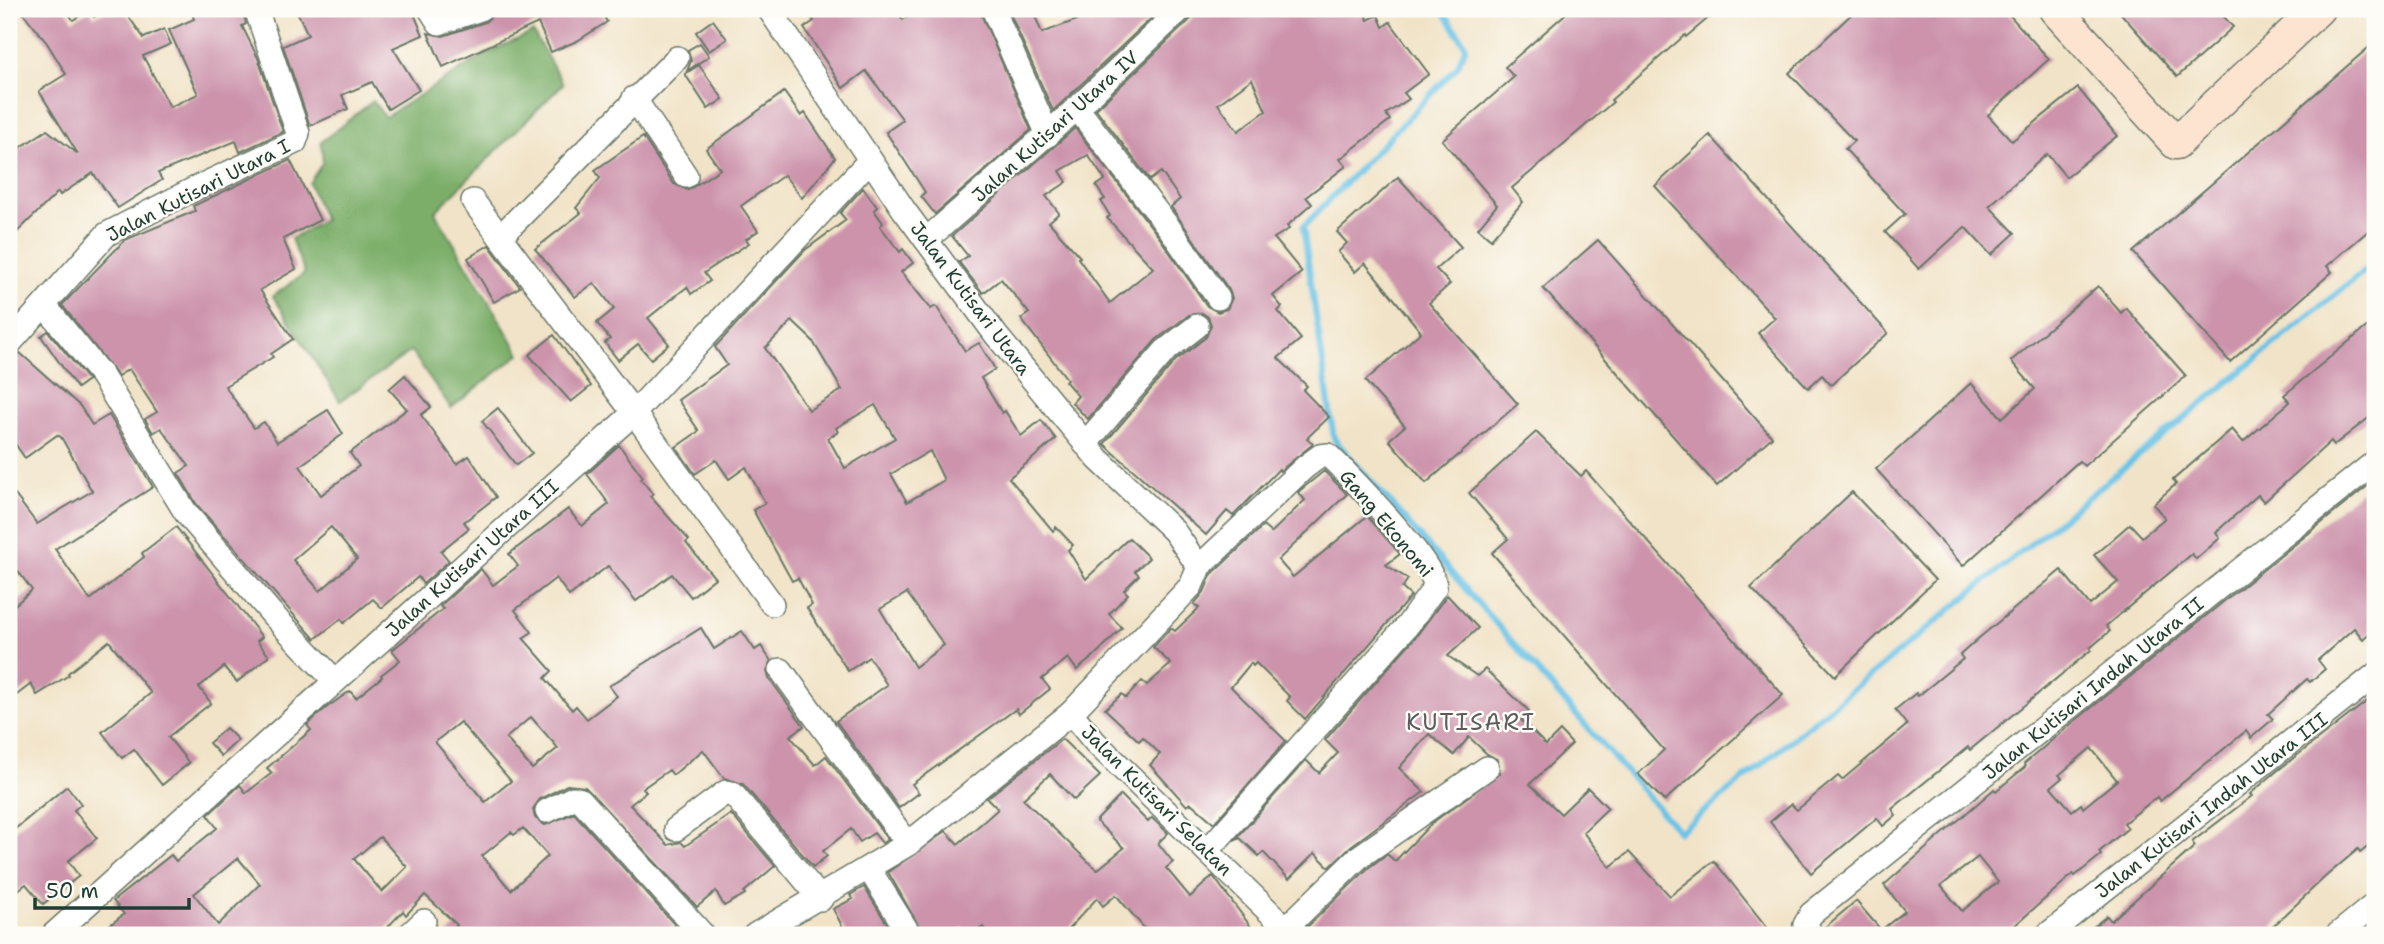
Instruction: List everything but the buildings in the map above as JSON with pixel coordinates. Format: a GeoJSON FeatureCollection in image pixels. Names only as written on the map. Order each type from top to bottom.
{"type":"FeatureCollection","features":[{"type":"Feature","properties":{"kind":"street","name":"Jalan Kutisari Utara I"},"geometry":{"type":"LineString","coordinates":[[9,344],[107,234],[196,188],[295,142],[298,133],[256,9]]}},
{"type":"Feature","properties":{"kind":"street"},"geometry":{"type":"LineString","coordinates":[[430,9],[439,23],[480,9]]}},
{"type":"Feature","properties":{"kind":"street","name":"Jalan Kutisari Utara"},"geometry":{"type":"LineString","coordinates":[[769,9],[870,160],[996,335],[1085,444],[1174,531],[1199,567]]}},
{"type":"Feature","properties":{"kind":"street"},"geometry":{"type":"LineString","coordinates":[[993,9],[1048,135]]}},
{"type":"Feature","properties":{"kind":"street"},"geometry":{"type":"LineString","coordinates":[[2055,9],[2176,143],[2318,9]]}},
{"type":"Feature","properties":{"kind":"street","name":"Jalan Kutisari Utara IV"},"geometry":{"type":"LineString","coordinates":[[926,240],[1048,135],[1172,13]]}},
{"type":"Feature","properties":{"kind":"street"},"geometry":{"type":"LineString","coordinates":[[500,237],[634,98],[677,58]]}},
{"type":"Feature","properties":{"kind":"street"},"geometry":{"type":"LineString","coordinates":[[634,98],[686,176]]}},
{"type":"Feature","properties":{"kind":"street"},"geometry":{"type":"LineString","coordinates":[[1077,108],[1218,298]]}},
{"type":"Feature","properties":{"kind":"street","name":"Jalan Kutisari Utara III"},"geometry":{"type":"LineString","coordinates":[[53,935],[183,822],[335,681],[634,413],[870,160]]}},
{"type":"Feature","properties":{"kind":"street"},"geometry":{"type":"LineString","coordinates":[[473,201],[634,413],[772,604]]}},
{"type":"Feature","properties":{"kind":"street"},"geometry":{"type":"LineString","coordinates":[[45,306],[102,376],[186,513],[272,614],[335,681]]}},
{"type":"Feature","properties":{"kind":"street"},"geometry":{"type":"LineString","coordinates":[[1085,444],[1165,351],[1197,326]]}},
{"type":"Feature","properties":{"kind":"street","name":"Gang Ekonomi"},"geometry":{"type":"LineString","coordinates":[[1199,567],[1306,467],[1325,455],[1382,512],[1416,551],[1436,581],[1433,593],[1407,626],[1208,850]]}},
{"type":"Feature","properties":{"kind":"street","name":"Jalan Kutisari Indah Utara II"},"geometry":{"type":"LineString","coordinates":[[1811,925],[2375,462]]}},
{"type":"Feature","properties":{"kind":"street","name":"Jalan Kutisari Selatan"},"geometry":{"type":"LineString","coordinates":[[1199,567],[1191,586],[1071,713],[1095,742],[1289,932]]}},
{"type":"Feature","properties":{"kind":"street"},"geometry":{"type":"LineString","coordinates":[[781,670],[908,845]]}},
{"type":"Feature","properties":{"kind":"street","name":"Jalan Kutisari Indah Utara III"},"geometry":{"type":"LineString","coordinates":[[2047,935],[2375,675]]}},
{"type":"Feature","properties":{"kind":"street"},"geometry":{"type":"LineString","coordinates":[[755,935],[908,845],[1071,713]]}},
{"type":"Feature","properties":{"kind":"street"},"geometry":{"type":"LineString","coordinates":[[1289,932],[1359,857],[1487,768]]}},
{"type":"Feature","properties":{"kind":"street"},"geometry":{"type":"LineString","coordinates":[[676,829],[726,792],[732,793],[821,898]]}},
{"type":"Feature","properties":{"kind":"street"},"geometry":{"type":"LineString","coordinates":[[547,811],[573,798],[581,800],[702,935]]}},
{"type":"Feature","properties":{"kind":"street"},"geometry":{"type":"LineString","coordinates":[[869,870],[910,935]]}},
{"type":"Feature","properties":{"kind":"street"},"geometry":{"type":"LineString","coordinates":[[2337,935],[2375,904]]}},
{"type":"Feature","properties":{"kind":"green space"},"geometry":{"type":"Polygon","coordinates":[[[533,32],[563,84],[435,212],[520,354],[451,408],[411,351],[340,401],[273,296],[305,273],[291,239],[324,220],[309,183],[323,162],[321,142],[373,101],[385,117],[486,54],[533,32]]]}},
{"type":"Feature","properties":{"kind":"waterway"},"geometry":{"type":"LineString","coordinates":[[1442,9],[1466,46],[1457,67],[1303,227],[1334,439],[1679,832],[2375,262]]}},
{"type":"Feature","properties":{"kind":"district","name":"KUTISARI"},"geometry":{"type":"Point","coordinates":[1471,722]}}]}
